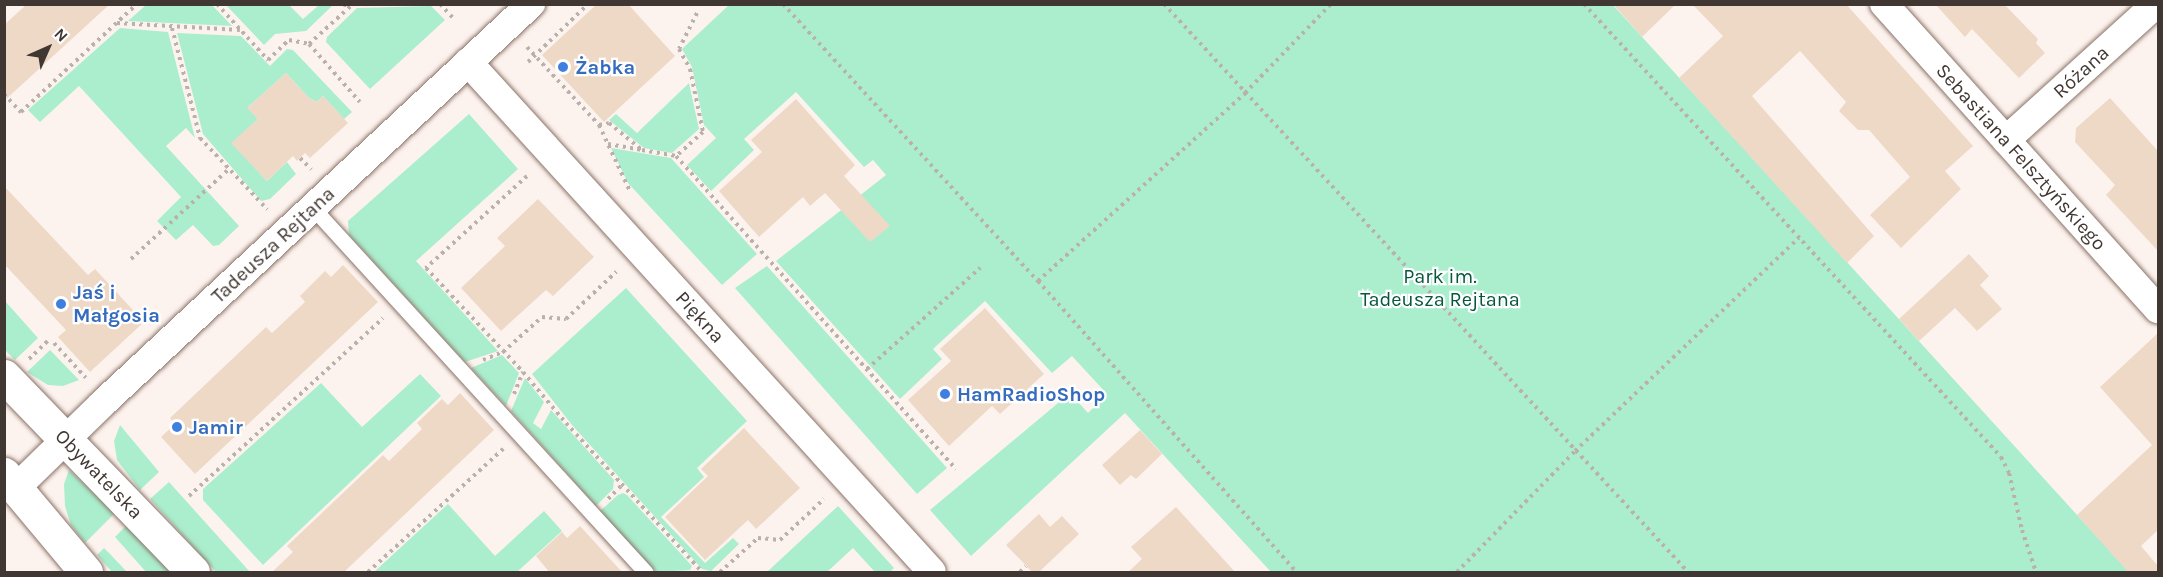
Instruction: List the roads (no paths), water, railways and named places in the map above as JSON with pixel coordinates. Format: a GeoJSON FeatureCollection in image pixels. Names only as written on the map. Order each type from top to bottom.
{"type":"FeatureCollection","features":[{"type":"Feature","properties":{"kind":"main road","name":"Obywatelska"},"geometry":{"type":"LineString","coordinates":[[15,369],[66,439],[193,573]]}},
{"type":"Feature","properties":{"kind":"main road"},"geometry":{"type":"LineString","coordinates":[[10,481],[86,573]]}},
{"type":"Feature","properties":{"kind":"street","name":"Tadeusza Rejtana"},"geometry":{"type":"LineString","coordinates":[[10,481],[66,439],[531,4]]}},
{"type":"Feature","properties":{"kind":"street","name":"Sebastiana Felsztyńskiego"},"geometry":{"type":"LineString","coordinates":[[1884,4],[2158,309]]}},
{"type":"Feature","properties":{"kind":"street","name":"Różana"},"geometry":{"type":"LineString","coordinates":[[2006,140],[2156,4]]}},
{"type":"Feature","properties":{"kind":"street","name":"Piękna"},"geometry":{"type":"LineString","coordinates":[[468,62],[932,573]]}},
{"type":"Feature","properties":{"kind":"lane"},"geometry":{"type":"LineString","coordinates":[[313,208],[645,573]]}},
{"type":"Feature","properties":{"kind":"place","name":"Żabka"},"geometry":{"type":"Point","coordinates":[563,67]}},
{"type":"Feature","properties":{"kind":"place","name":"Jaś i Małgosia"},"geometry":{"type":"Point","coordinates":[61,304]}},
{"type":"Feature","properties":{"kind":"place","name":"HamRadioShop"},"geometry":{"type":"Point","coordinates":[945,394]}},
{"type":"Feature","properties":{"kind":"place","name":"Jamir"},"geometry":{"type":"Point","coordinates":[177,427]}},
{"type":"Feature","properties":{"kind":"park label","name":"Park im. Tadeusza Rejtana"},"geometry":{"type":"Point","coordinates":[1440,288]}}]}
